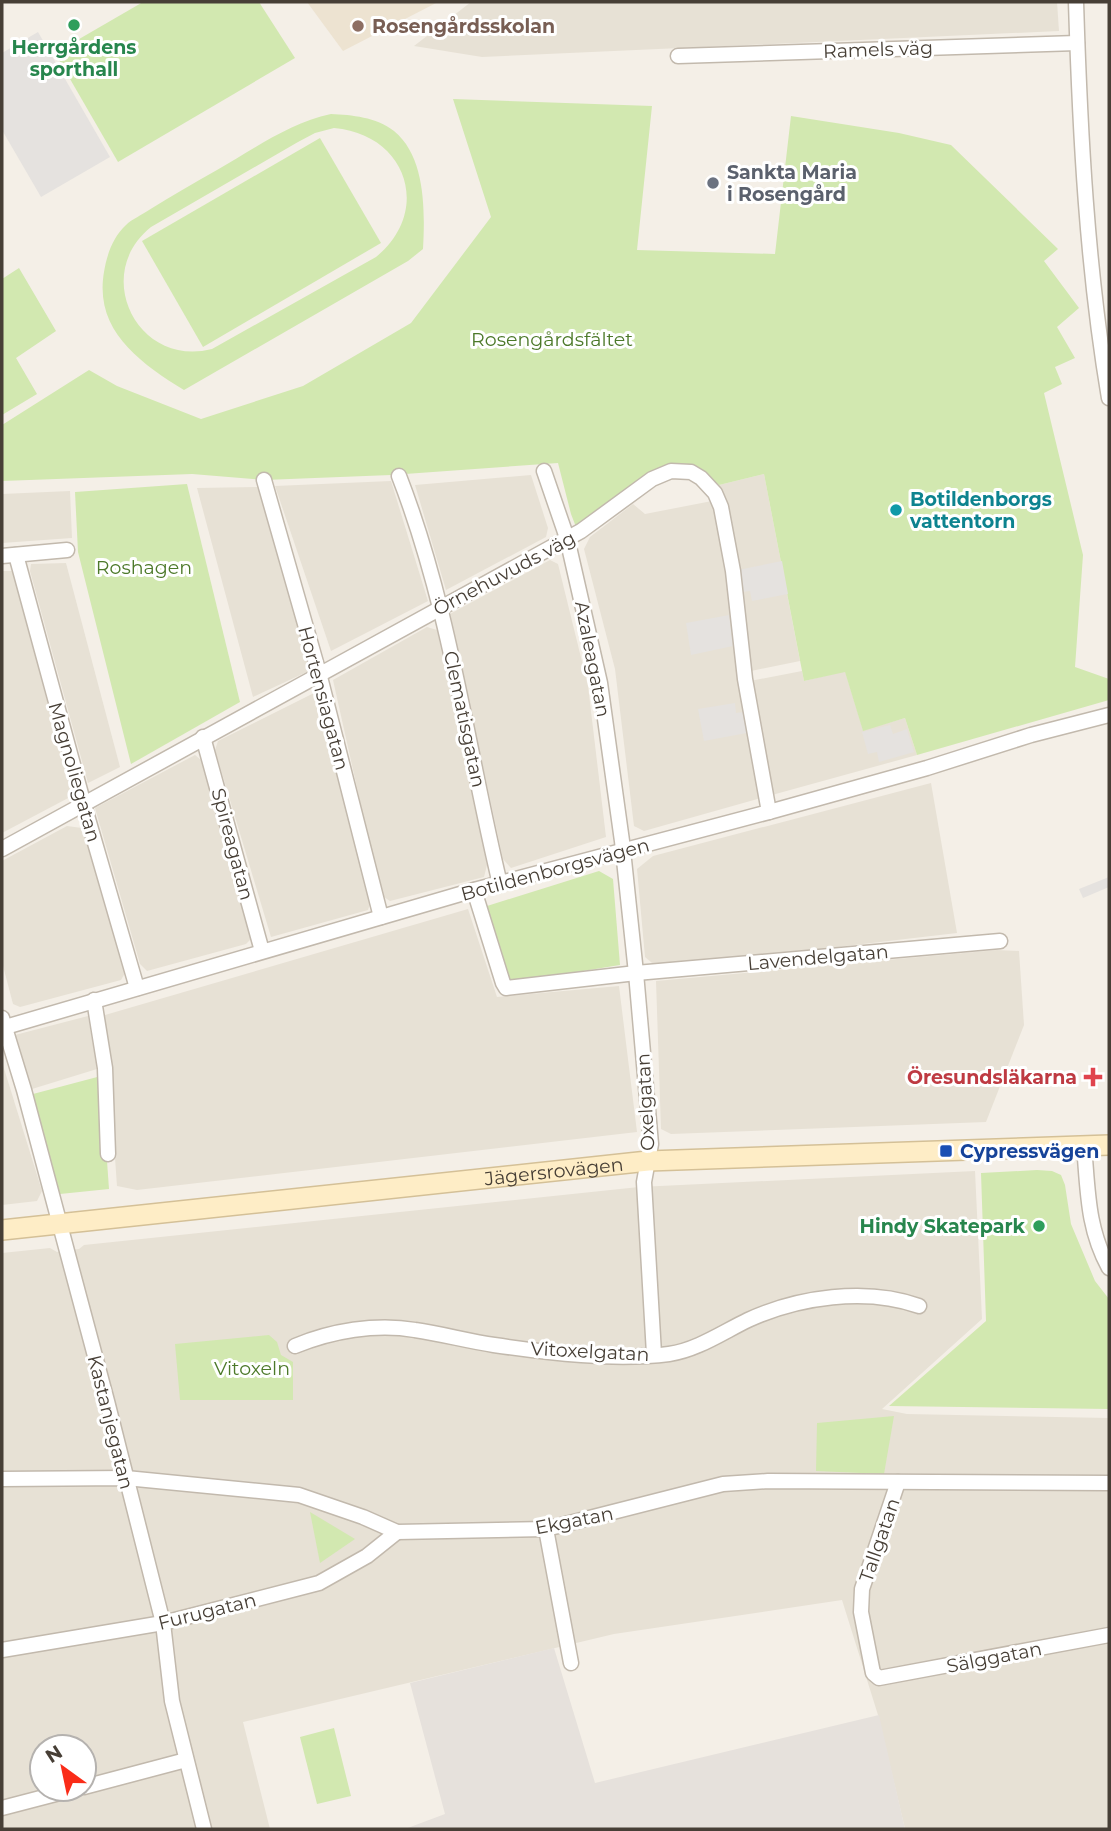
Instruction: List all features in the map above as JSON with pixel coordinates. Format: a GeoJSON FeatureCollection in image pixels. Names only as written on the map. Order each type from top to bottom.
{"type":"FeatureCollection","features":[{"type":"Feature","properties":{"kind":"street"},"geometry":{"type":"LineString","coordinates":[[1076,2],[1085,185],[1100,346],[1109,398]]}},
{"type":"Feature","properties":{"kind":"street","name":"Ramels väg"},"geometry":{"type":"LineString","coordinates":[[678,56],[1077,43]]}},
{"type":"Feature","properties":{"kind":"street","name":"Azaleagatan"},"geometry":{"type":"LineString","coordinates":[[544,471],[567,538],[600,683],[623,851]]}},
{"type":"Feature","properties":{"kind":"street","name":"Örnehuvuds väg"},"geometry":{"type":"LineString","coordinates":[[2,849],[581,531],[652,479],[671,471],[691,472],[701,478],[715,493],[720,507],[733,570],[745,679],[769,812]]}},
{"type":"Feature","properties":{"kind":"street","name":"Clematisgatan"},"geometry":{"type":"LineString","coordinates":[[399,476],[419,527],[441,606],[500,884]]}},
{"type":"Feature","properties":{"kind":"street","name":"Hortensiagatan"},"geometry":{"type":"LineString","coordinates":[[264,481],[319,673],[381,917]]}},
{"type":"Feature","properties":{"kind":"street"},"geometry":{"type":"LineString","coordinates":[[9,555],[67,550]]}},
{"type":"Feature","properties":{"kind":"street","name":"Magnoliegatan"},"geometry":{"type":"LineString","coordinates":[[9,555],[138,988]]}},
{"type":"Feature","properties":{"kind":"street","name":"Botildenborgsvägen"},"geometry":{"type":"LineString","coordinates":[[3,1025],[474,890],[769,812],[927,768],[1031,735],[1109,715]]}},
{"type":"Feature","properties":{"kind":"street","name":"Spireagatan"},"geometry":{"type":"LineString","coordinates":[[203,737],[262,951]]}},
{"type":"Feature","properties":{"kind":"street","name":"Oxelgatan"},"geometry":{"type":"LineString","coordinates":[[623,851],[651,1144],[644,1182],[654,1354]]}},
{"type":"Feature","properties":{"kind":"street","name":"Lavendelgatan"},"geometry":{"type":"LineString","coordinates":[[474,890],[506,988],[636,973],[1000,941]]}},
{"type":"Feature","properties":{"kind":"street"},"geometry":{"type":"LineString","coordinates":[[94,1000],[105,1068],[108,1154]]}},
{"type":"Feature","properties":{"kind":"street","name":"Kastanjegatan"},"geometry":{"type":"LineString","coordinates":[[3,1025],[24,1090],[163,1623],[172,1701],[204,1829]]}},
{"type":"Feature","properties":{"kind":"street","name":"Jägersrovägen"},"geometry":{"type":"LineString","coordinates":[[2,1230],[648,1161],[1109,1145]]}},
{"type":"Feature","properties":{"kind":"street"},"geometry":{"type":"LineString","coordinates":[[1084,1146],[1091,1223],[1109,1268]]}},
{"type":"Feature","properties":{"kind":"street","name":"Vitoxelgatan"},"geometry":{"type":"LineString","coordinates":[[295,1346],[317,1337],[384,1327],[413,1329],[495,1345],[560,1352],[605,1355],[671,1354],[697,1346],[751,1319],[792,1304],[840,1297],[899,1299],[919,1306]]}},
{"type":"Feature","properties":{"kind":"street","name":"Ekgatan"},"geometry":{"type":"LineString","coordinates":[[2,1479],[126,1478],[299,1495],[397,1532],[546,1529],[723,1484],[1109,1483]]}},
{"type":"Feature","properties":{"kind":"street","name":"Tallgatan"},"geometry":{"type":"LineString","coordinates":[[879,1678],[873,1673],[861,1612],[862,1589],[898,1482]]}},
{"type":"Feature","properties":{"kind":"street"},"geometry":{"type":"LineString","coordinates":[[546,1529],[571,1663]]}},
{"type":"Feature","properties":{"kind":"street","name":"Furugatan"},"geometry":{"type":"LineString","coordinates":[[2,1650],[163,1623],[327,1580],[367,1556],[397,1532]]}},
{"type":"Feature","properties":{"kind":"street","name":"Sälggatan"},"geometry":{"type":"LineString","coordinates":[[879,1678],[1109,1634]]}},
{"type":"Feature","properties":{"kind":"street"},"geometry":{"type":"LineString","coordinates":[[98,1783],[186,1760]]}},
{"type":"Feature","properties":{"kind":"street"},"geometry":{"type":"LineString","coordinates":[[2,1808],[28,1801]]}},
{"type":"Feature","properties":{"kind":"shaded area","name":"Rosengårdsskolan"},"geometry":{"type":"Polygon","coordinates":[[[307,2],[438,2],[343,51],[307,2]]]}},
{"type":"Feature","properties":{"kind":"shaded area"},"geometry":{"type":"Polygon","coordinates":[[[471,2],[1057,2],[1059,31],[482,57],[414,46],[471,2]]]}},
{"type":"Feature","properties":{"kind":"shaded area"},"geometry":{"type":"Polygon","coordinates":[[[38,32],[110,157],[41,197],[2,130],[2,53],[38,32]]]}},
{"type":"Feature","properties":{"kind":"shaded area"},"geometry":{"type":"Polygon","coordinates":[[[764,474],[800,661],[751,671],[725,501],[719,485],[764,474]]]}},
{"type":"Feature","properties":{"kind":"shaded area"},"geometry":{"type":"Polygon","coordinates":[[[531,475],[548,528],[546,537],[446,590],[415,485],[531,475]]]}},
{"type":"Feature","properties":{"kind":"shaded area"},"geometry":{"type":"Polygon","coordinates":[[[391,481],[428,601],[331,651],[275,486],[391,481]]]}},
{"type":"Feature","properties":{"kind":"shaded area"},"geometry":{"type":"Polygon","coordinates":[[[259,487],[313,663],[311,670],[253,697],[197,488],[259,487]]]}},
{"type":"Feature","properties":{"kind":"shaded area"},"geometry":{"type":"Polygon","coordinates":[[[70,491],[72,538],[2,543],[2,494],[70,491]]]}},
{"type":"Feature","properties":{"kind":"shaded area"},"geometry":{"type":"Polygon","coordinates":[[[712,501],[719,522],[761,798],[644,831],[634,826],[615,669],[584,549],[590,537],[633,504],[645,514],[712,501]]]}},
{"type":"Feature","properties":{"kind":"shaded area"},"geometry":{"type":"Polygon","coordinates":[[[550,560],[558,564],[588,686],[606,837],[511,868],[503,859],[450,614],[550,560]]]}},
{"type":"Feature","properties":{"kind":"shaded area"},"geometry":{"type":"Polygon","coordinates":[[[782,561],[788,594],[752,601],[750,591],[742,592],[738,570],[782,561]]]}},
{"type":"Feature","properties":{"kind":"shaded area"},"geometry":{"type":"Polygon","coordinates":[[[66,563],[120,767],[88,783],[30,571],[31,564],[66,563]]]}},
{"type":"Feature","properties":{"kind":"shaded area"},"geometry":{"type":"Polygon","coordinates":[[[2,571],[13,571],[72,796],[2,833],[2,571]]]}},
{"type":"Feature","properties":{"kind":"shaded area"},"geometry":{"type":"Polygon","coordinates":[[[729,615],[733,646],[691,655],[686,623],[729,615]]]}},
{"type":"Feature","properties":{"kind":"shaded area"},"geometry":{"type":"Polygon","coordinates":[[[427,627],[437,630],[487,865],[484,877],[390,901],[381,895],[333,680],[427,627]]]}},
{"type":"Feature","properties":{"kind":"shaded area"},"geometry":{"type":"Polygon","coordinates":[[[802,671],[804,681],[845,671],[863,730],[905,718],[917,755],[772,795],[750,681],[802,671]]]}},
{"type":"Feature","properties":{"kind":"shaded area"},"geometry":{"type":"Polygon","coordinates":[[[314,693],[321,699],[370,904],[368,910],[271,937],[215,750],[218,741],[314,693]]]}},
{"type":"Feature","properties":{"kind":"shaded area"},"geometry":{"type":"Polygon","coordinates":[[[735,703],[736,713],[743,712],[747,733],[704,741],[698,709],[735,703]]]}},
{"type":"Feature","properties":{"kind":"shaded area"},"geometry":{"type":"Polygon","coordinates":[[[890,725],[893,734],[907,729],[914,752],[879,762],[877,752],[868,754],[862,732],[890,725]]]}},
{"type":"Feature","properties":{"kind":"shaded area"},"geometry":{"type":"Polygon","coordinates":[[[195,755],[201,760],[251,939],[246,944],[147,971],[140,964],[95,808],[195,755]]]}},
{"type":"Feature","properties":{"kind":"shaded area"},"geometry":{"type":"Polygon","coordinates":[[[931,783],[957,933],[658,968],[645,957],[637,869],[653,856],[931,783]]]}},
{"type":"Feature","properties":{"kind":"shaded area"},"geometry":{"type":"Polygon","coordinates":[[[67,826],[82,828],[125,973],[121,980],[20,1007],[13,1004],[2,962],[2,861],[67,826]]]}},
{"type":"Feature","properties":{"kind":"shaded area"},"geometry":{"type":"Polygon","coordinates":[[[1109,877],[1109,887],[1083,898],[1079,889],[1109,877]]]}},
{"type":"Feature","properties":{"kind":"shaded area"},"geometry":{"type":"Polygon","coordinates":[[[468,909],[497,997],[619,986],[637,1132],[137,1190],[117,1186],[105,1015],[468,909]]]}},
{"type":"Feature","properties":{"kind":"shaded area"},"geometry":{"type":"Polygon","coordinates":[[[997,950],[1019,951],[1024,1025],[986,1122],[671,1134],[661,1129],[656,981],[997,950]]]}},
{"type":"Feature","properties":{"kind":"shaded area"},"geometry":{"type":"Polygon","coordinates":[[[88,1016],[97,1069],[32,1089],[15,1035],[88,1016]]]}},
{"type":"Feature","properties":{"kind":"shaded area"},"geometry":{"type":"Polygon","coordinates":[[[2,1062],[42,1191],[37,1201],[2,1205],[2,1062]]]}},
{"type":"Feature","properties":{"kind":"shaded area"},"geometry":{"type":"Polygon","coordinates":[[[975,1171],[982,1319],[882,1409],[907,1414],[1109,1418],[1109,1829],[905,1829],[878,1715],[842,1600],[614,1634],[243,1722],[270,1829],[2,1829],[2,1253],[50,1248],[57,1252],[79,1249],[84,1245],[639,1187],[975,1171]]]}},
{"type":"Feature","properties":{"kind":"shaded area"},"geometry":{"type":"Polygon","coordinates":[[[554,1648],[595,1783],[879,1715],[905,1829],[405,1829],[445,1814],[410,1683],[554,1648]]]}},
{"type":"Feature","properties":{"kind":"green space"},"geometry":{"type":"Polygon","coordinates":[[[143,2],[259,2],[295,58],[118,162],[55,53],[143,2]]]}},
{"type":"Feature","properties":{"kind":"green space","name":"Rosengårdsfältet"},"geometry":{"type":"Polygon","coordinates":[[[453,99],[652,106],[637,250],[775,254],[791,116],[899,133],[951,145],[1058,249],[1044,261],[1079,308],[1057,327],[1075,358],[1055,367],[1062,384],[1044,393],[1083,555],[1075,667],[1109,679],[1109,700],[917,755],[905,718],[863,731],[845,672],[804,681],[764,474],[719,485],[699,470],[687,465],[664,467],[638,481],[576,527],[558,463],[391,475],[264,480],[192,474],[2,481],[2,425],[89,370],[117,386],[201,419],[303,386],[411,323],[491,217],[453,99]]]}},
{"type":"Feature","properties":{"kind":"green space"},"geometry":{"type":"Polygon","coordinates":[[[331,114],[372,120],[387,126],[405,142],[418,170],[421,186],[423,249],[408,261],[184,390],[136,356],[113,327],[106,311],[103,293],[104,272],[111,246],[121,230],[134,219],[272,138],[331,114]],[[334,128],[315,133],[151,227],[133,247],[125,269],[124,292],[131,313],[144,331],[163,345],[186,351],[212,349],[376,257],[394,238],[404,218],[407,197],[403,177],[394,159],[379,144],[359,133],[334,128]]]}},
{"type":"Feature","properties":{"kind":"green space"},"geometry":{"type":"Polygon","coordinates":[[[320,138],[381,243],[203,347],[142,241],[320,138]]]}},
{"type":"Feature","properties":{"kind":"green space"},"geometry":{"type":"Polygon","coordinates":[[[19,268],[56,331],[16,358],[37,394],[2,415],[2,279],[19,268]]]}},
{"type":"Feature","properties":{"kind":"green space","name":"Roshagen"},"geometry":{"type":"Polygon","coordinates":[[[187,484],[240,702],[131,764],[78,552],[75,492],[187,484]]]}},
{"type":"Feature","properties":{"kind":"green space"},"geometry":{"type":"Polygon","coordinates":[[[599,871],[613,879],[620,965],[515,982],[506,978],[487,906],[599,871]]]}},
{"type":"Feature","properties":{"kind":"green space"},"geometry":{"type":"Polygon","coordinates":[[[101,1076],[109,1189],[60,1194],[33,1094],[101,1076]]]}},
{"type":"Feature","properties":{"kind":"green space"},"geometry":{"type":"Polygon","coordinates":[[[1037,1170],[1061,1175],[1071,1224],[1095,1281],[1109,1299],[1109,1409],[889,1406],[986,1321],[981,1173],[1037,1170]]]}},
{"type":"Feature","properties":{"kind":"green space","name":"Vitoxeln"},"geometry":{"type":"Polygon","coordinates":[[[269,1335],[277,1342],[281,1355],[293,1362],[293,1400],[180,1400],[175,1344],[269,1335]]]}},
{"type":"Feature","properties":{"kind":"green space"},"geometry":{"type":"Polygon","coordinates":[[[894,1416],[884,1474],[816,1471],[817,1423],[894,1416]]]}},
{"type":"Feature","properties":{"kind":"green space"},"geometry":{"type":"Polygon","coordinates":[[[310,1512],[355,1539],[320,1563],[310,1512]]]}},
{"type":"Feature","properties":{"kind":"green space"},"geometry":{"type":"Polygon","coordinates":[[[334,1728],[351,1796],[317,1804],[300,1737],[334,1728]]]}},
{"type":"Feature","properties":{"kind":"place","name":"Herrgårdens sporthall"},"geometry":{"type":"Point","coordinates":[74,25]}},
{"type":"Feature","properties":{"kind":"place","name":"Rosengårdsskolan"},"geometry":{"type":"Point","coordinates":[358,26]}},
{"type":"Feature","properties":{"kind":"place","name":"Sankta Maria i Rosengård"},"geometry":{"type":"Point","coordinates":[713,183]}},
{"type":"Feature","properties":{"kind":"place","name":"Botildenborgs vattentorn"},"geometry":{"type":"Point","coordinates":[896,510]}},
{"type":"Feature","properties":{"kind":"place","name":"Öresundsläkarna"},"geometry":{"type":"Point","coordinates":[1093,1077]}},
{"type":"Feature","properties":{"kind":"place","name":"Cypressvägen"},"geometry":{"type":"Point","coordinates":[946,1151]}},
{"type":"Feature","properties":{"kind":"place","name":"Hindy Skatepark"},"geometry":{"type":"Point","coordinates":[1039,1226]}}]}
